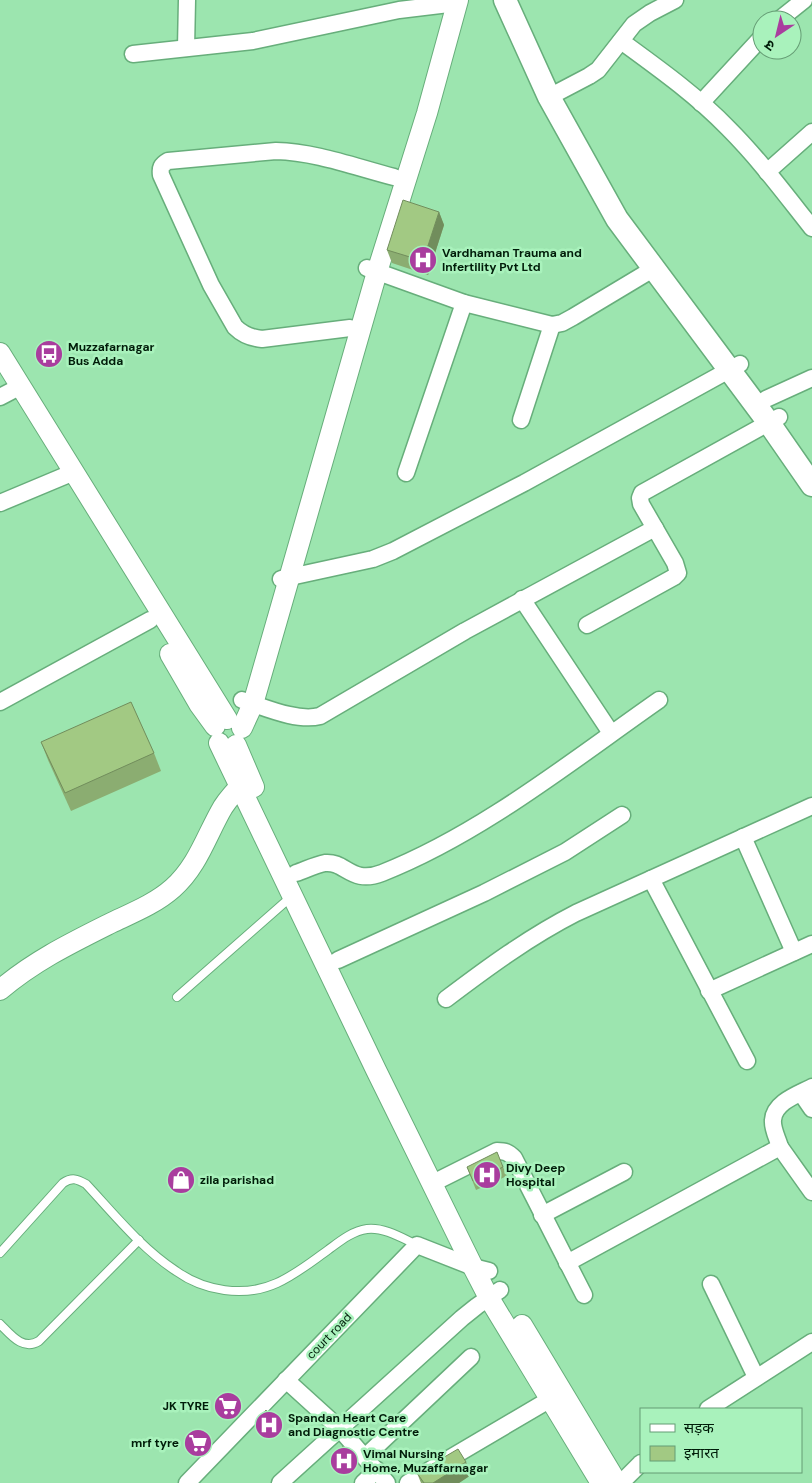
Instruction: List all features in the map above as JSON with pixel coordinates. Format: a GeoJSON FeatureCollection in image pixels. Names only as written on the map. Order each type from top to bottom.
{"type":"FeatureCollection","features":[{"type":"Feature","properties":{"kind":"main road"},"geometry":{"type":"LineString","coordinates":[[505,0],[555,94],[616,219],[653,269],[735,367],[766,399],[774,420],[812,484]]}},
{"type":"Feature","properties":{"kind":"main road"},"geometry":{"type":"LineString","coordinates":[[521,0],[528,24],[555,94],[627,212],[774,420],[812,463]]}},
{"type":"Feature","properties":{"kind":"street"},"geometry":{"type":"LineString","coordinates":[[186,48],[187,0]]}},
{"type":"Feature","properties":{"kind":"street"},"geometry":{"type":"LineString","coordinates":[[555,94],[598,70],[634,24],[675,0]]}},
{"type":"Feature","properties":{"kind":"street"},"geometry":{"type":"LineString","coordinates":[[792,10],[804,0]]}},
{"type":"Feature","properties":{"kind":"street"},"geometry":{"type":"LineString","coordinates":[[133,54],[253,41],[399,10],[451,2]]}},
{"type":"Feature","properties":{"kind":"street"},"geometry":{"type":"LineString","coordinates":[[229,730],[248,702],[372,270],[394,177],[451,2]]}},
{"type":"Feature","properties":{"kind":"street"},"geometry":{"type":"LineString","coordinates":[[284,578],[350,328],[427,113],[451,2]]}},
{"type":"Feature","properties":{"kind":"street"},"geometry":{"type":"LineString","coordinates":[[621,41],[686,88],[727,127],[767,172],[812,228]]}},
{"type":"Feature","properties":{"kind":"street"},"geometry":{"type":"LineString","coordinates":[[702,103],[752,48]]}},
{"type":"Feature","properties":{"kind":"street"},"geometry":{"type":"LineString","coordinates":[[767,172],[812,132]]}},
{"type":"Feature","properties":{"kind":"street"},"geometry":{"type":"LineString","coordinates":[[350,328],[262,339],[252,338],[239,331],[211,285],[160,169],[163,164],[168,162],[276,151],[307,154],[394,177]]}},
{"type":"Feature","properties":{"kind":"street"},"geometry":{"type":"LineString","coordinates":[[372,270],[464,302],[552,325],[562,323],[573,317],[653,269]]}},
{"type":"Feature","properties":{"kind":"street"},"geometry":{"type":"LineString","coordinates":[[406,473],[464,302]]}},
{"type":"Feature","properties":{"kind":"street"},"geometry":{"type":"LineString","coordinates":[[521,420],[552,325]]}},
{"type":"Feature","properties":{"kind":"street"},"geometry":{"type":"LineString","coordinates":[[0,353],[10,391]]}},
{"type":"Feature","properties":{"kind":"street"},"geometry":{"type":"LineString","coordinates":[[284,578],[373,559],[393,551],[524,483],[735,367]]}},
{"type":"Feature","properties":{"kind":"street"},"geometry":{"type":"LineString","coordinates":[[0,374],[69,474],[229,730],[244,782],[292,896],[376,1070],[439,1180]]}},
{"type":"Feature","properties":{"kind":"street"},"geometry":{"type":"LineString","coordinates":[[766,399],[812,378]]}},
{"type":"Feature","properties":{"kind":"street"},"geometry":{"type":"LineString","coordinates":[[587,625],[678,573],[676,563],[641,504],[640,498],[642,493],[774,420]]}},
{"type":"Feature","properties":{"kind":"street"},"geometry":{"type":"LineString","coordinates":[[0,503],[69,474]]}},
{"type":"Feature","properties":{"kind":"street"},"geometry":{"type":"LineString","coordinates":[[69,474],[199,704],[229,730]]}},
{"type":"Feature","properties":{"kind":"street"},"geometry":{"type":"LineString","coordinates":[[248,702],[300,717],[320,716],[522,599],[655,528]]}},
{"type":"Feature","properties":{"kind":"street"},"geometry":{"type":"LineString","coordinates":[[522,599],[611,733]]}},
{"type":"Feature","properties":{"kind":"street"},"geometry":{"type":"LineString","coordinates":[[0,702],[150,620]]}},
{"type":"Feature","properties":{"kind":"street"},"geometry":{"type":"LineString","coordinates":[[296,873],[325,863],[335,864],[360,876],[381,873],[438,847],[502,809],[659,700]]}},
{"type":"Feature","properties":{"kind":"street"},"geometry":{"type":"LineString","coordinates":[[244,782],[296,873],[481,1269],[557,1395],[617,1483]]}},
{"type":"Feature","properties":{"kind":"street"},"geometry":{"type":"LineString","coordinates":[[0,990],[20,972],[65,946],[159,899],[176,886],[198,857],[223,807],[244,782]]}},
{"type":"Feature","properties":{"kind":"street"},"geometry":{"type":"LineString","coordinates":[[446,999],[546,928],[812,806]]}},
{"type":"Feature","properties":{"kind":"street"},"geometry":{"type":"LineString","coordinates":[[338,960],[484,894],[565,852],[622,815]]}},
{"type":"Feature","properties":{"kind":"street"},"geometry":{"type":"LineString","coordinates":[[743,837],[794,952]]}},
{"type":"Feature","properties":{"kind":"street"},"geometry":{"type":"LineString","coordinates":[[651,879],[746,1060]]}},
{"type":"Feature","properties":{"kind":"street"},"geometry":{"type":"LineString","coordinates":[[709,991],[812,944]]}},
{"type":"Feature","properties":{"kind":"street"},"geometry":{"type":"LineString","coordinates":[[812,1109],[806,1090],[784,1103],[773,1118],[773,1126],[780,1147],[812,1192]]}},
{"type":"Feature","properties":{"kind":"street"},"geometry":{"type":"LineString","coordinates":[[567,1263],[780,1147]]}},
{"type":"Feature","properties":{"kind":"street"},"geometry":{"type":"LineString","coordinates":[[439,1180],[496,1151],[510,1153],[584,1295]]}},
{"type":"Feature","properties":{"kind":"street"},"geometry":{"type":"LineString","coordinates":[[542,1215],[624,1172]]}},
{"type":"Feature","properties":{"kind":"street"},"geometry":{"type":"LineString","coordinates":[[417,1245],[481,1269]]}},
{"type":"Feature","properties":{"kind":"street","name":"court road"},"geometry":{"type":"LineString","coordinates":[[187,1483],[417,1245]]}},
{"type":"Feature","properties":{"kind":"street"},"geometry":{"type":"LineString","coordinates":[[710,1284],[756,1377]]}},
{"type":"Feature","properties":{"kind":"street"},"geometry":{"type":"LineString","coordinates":[[280,1483],[462,1318],[495,1294]]}},
{"type":"Feature","properties":{"kind":"street"},"geometry":{"type":"LineString","coordinates":[[710,1408],[812,1342]]}},
{"type":"Feature","properties":{"kind":"street"},"geometry":{"type":"LineString","coordinates":[[365,1457],[471,1357]]}},
{"type":"Feature","properties":{"kind":"street"},"geometry":{"type":"LineString","coordinates":[[286,1380],[340,1429],[382,1476],[363,1483]]}},
{"type":"Feature","properties":{"kind":"street"},"geometry":{"type":"LineString","coordinates":[[408,1483],[557,1395]]}},
{"type":"Feature","properties":{"kind":"street"},"geometry":{"type":"LineString","coordinates":[[557,1395],[601,1483]]}},
{"type":"Feature","properties":{"kind":"street"},"geometry":{"type":"LineString","coordinates":[[622,1483],[640,1464]]}},
{"type":"Feature","properties":{"kind":"lane"},"geometry":{"type":"LineString","coordinates":[[177,997],[292,896]]}},
{"type":"Feature","properties":{"kind":"lane"},"geometry":{"type":"LineString","coordinates":[[0,1253],[63,1183],[69,1179],[78,1179],[86,1184],[139,1240],[176,1272],[201,1285],[227,1291],[256,1290],[276,1283],[295,1273],[352,1234],[367,1229],[384,1230],[417,1245]]}},
{"type":"Feature","properties":{"kind":"lane"},"geometry":{"type":"LineString","coordinates":[[0,1324],[18,1341],[26,1345],[39,1341],[139,1240]]}},
{"type":"Feature","properties":{"kind":"building"},"geometry":{"type":"Polygon","coordinates":[[[403,200],[439,212],[423,261],[387,250],[403,200]]]}},
{"type":"Feature","properties":{"kind":"building"},"geometry":{"type":"Polygon","coordinates":[[[131,702],[154,753],[65,793],[41,742],[131,702]]]}},
{"type":"Feature","properties":{"kind":"building"},"geometry":{"type":"Polygon","coordinates":[[[497,1152],[503,1167],[473,1181],[467,1167],[497,1152]]]}},
{"type":"Feature","properties":{"kind":"building"},"geometry":{"type":"Polygon","coordinates":[[[266,1410],[277,1421],[269,1430],[258,1419],[266,1410]]]}},
{"type":"Feature","properties":{"kind":"building"},"geometry":{"type":"Polygon","coordinates":[[[343,1446],[356,1460],[348,1468],[335,1454],[343,1446]]]}},
{"type":"Feature","properties":{"kind":"building"},"geometry":{"type":"Polygon","coordinates":[[[458,1449],[466,1462],[433,1483],[424,1483],[417,1473],[458,1449]]]}},
{"type":"Feature","properties":{"kind":"place","name":"Vardhaman Trauma and Infertility Pvt Ltd"},"geometry":{"type":"Point","coordinates":[423,260]}},
{"type":"Feature","properties":{"kind":"place","name":"Muzzafarnagar Bus Adda"},"geometry":{"type":"Point","coordinates":[49,354]}},
{"type":"Feature","properties":{"kind":"place","name":"Divy Deep Hospital"},"geometry":{"type":"Point","coordinates":[487,1175]}},
{"type":"Feature","properties":{"kind":"place","name":"zila parishad"},"geometry":{"type":"Point","coordinates":[181,1180]}},
{"type":"Feature","properties":{"kind":"place","name":"JK TYRE"},"geometry":{"type":"Point","coordinates":[228,1406]}},
{"type":"Feature","properties":{"kind":"place","name":"Spandan Heart Care and Diagnostic Centre"},"geometry":{"type":"Point","coordinates":[269,1425]}},
{"type":"Feature","properties":{"kind":"place","name":"mrf tyre"},"geometry":{"type":"Point","coordinates":[198,1443]}},
{"type":"Feature","properties":{"kind":"place","name":"Vimal Nursing Home, Muzaffarnagar"},"geometry":{"type":"Point","coordinates":[344,1461]}}]}
